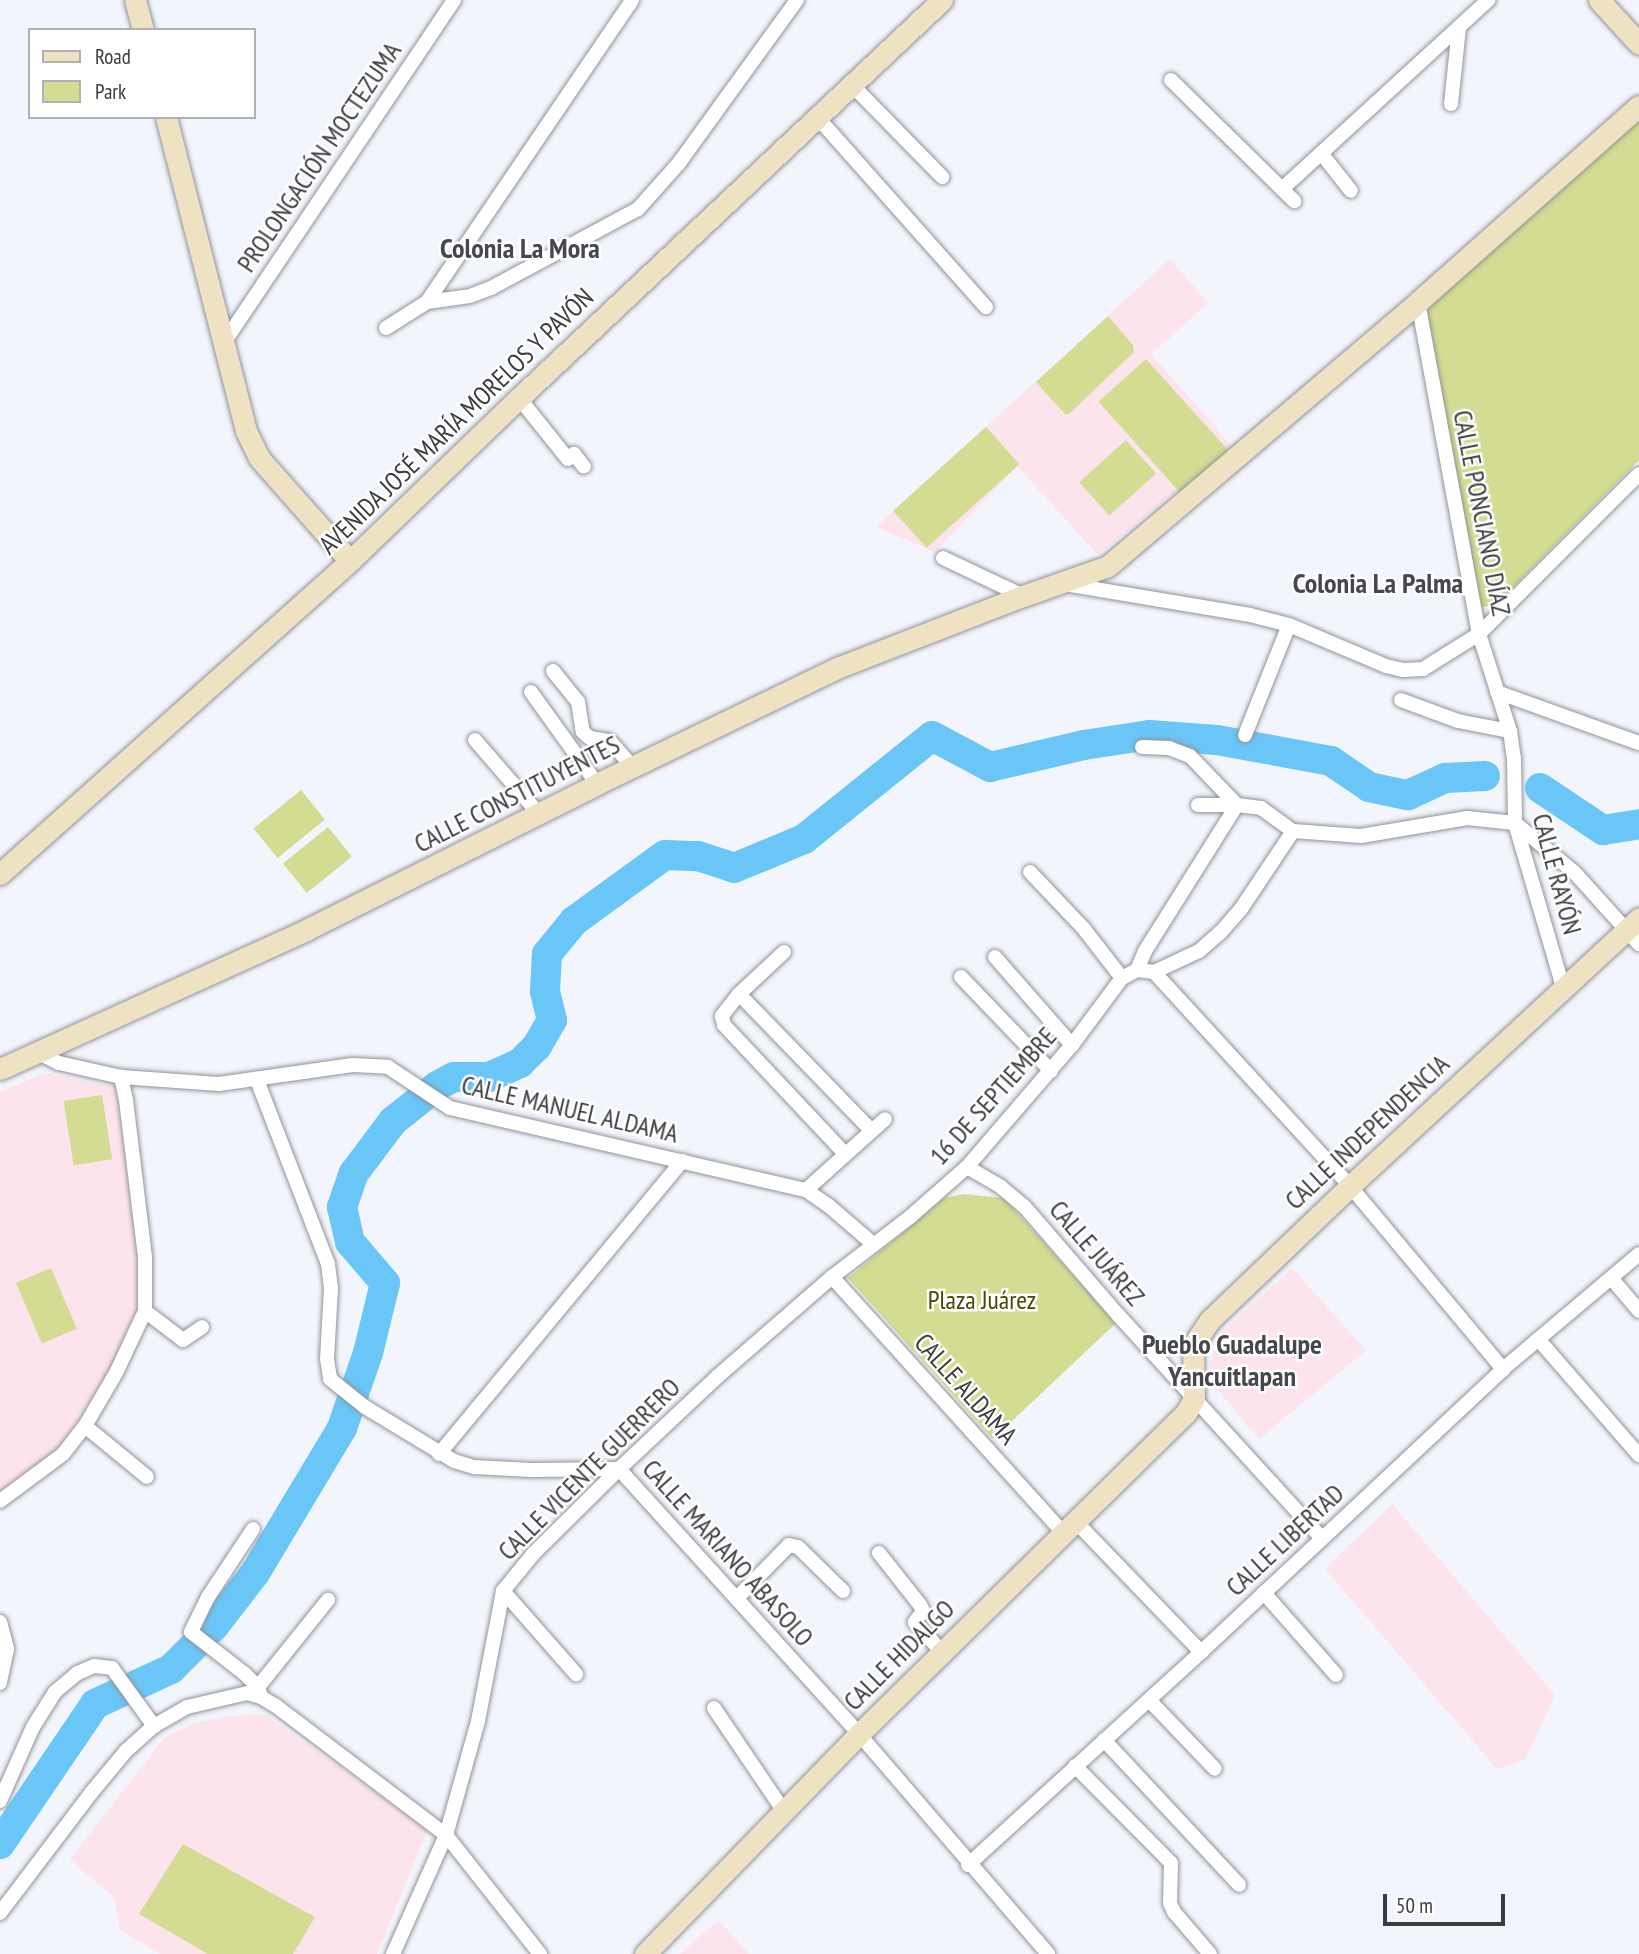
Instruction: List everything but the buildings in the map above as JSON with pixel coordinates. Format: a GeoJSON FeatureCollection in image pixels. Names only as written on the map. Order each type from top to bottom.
{"type":"FeatureCollection","features":[{"type":"Feature","properties":{"kind":"main road"},"geometry":{"type":"LineString","coordinates":[[135,0],[142,28]]}},
{"type":"Feature","properties":{"kind":"main road","name":"AVENIDA JOSÉ MARÍA MORELOS Y PAVÓN"},"geometry":{"type":"LineString","coordinates":[[0,874],[350,561],[942,0]]}},
{"type":"Feature","properties":{"kind":"main road"},"geometry":{"type":"LineString","coordinates":[[1599,0],[1639,44]]}},
{"type":"Feature","properties":{"kind":"main road","name":"CALLE CONSTITUYENTES"},"geometry":{"type":"LineString","coordinates":[[0,1069],[306,930],[597,784],[837,668],[1108,566],[1418,302],[1639,106]]}},
{"type":"Feature","properties":{"kind":"main road"},"geometry":{"type":"LineString","coordinates":[[167,119],[225,341],[238,407],[259,458],[350,561]]}},
{"type":"Feature","properties":{"kind":"main road","name":"CALLE INDEPENDENCIA"},"geometry":{"type":"LineString","coordinates":[[1194,1398],[1192,1357],[1199,1333],[1350,1186],[1563,986],[1635,931]]}},
{"type":"Feature","properties":{"kind":"main road","name":"CALLE HIDALGO"},"geometry":{"type":"LineString","coordinates":[[646,1954],[783,1810],[1186,1413],[1194,1398]]}},
{"type":"Feature","properties":{"kind":"street","name":"PROLONGACIÓN MOCTEZUMA"},"geometry":{"type":"LineString","coordinates":[[225,341],[454,0]]}},
{"type":"Feature","properties":{"kind":"street"},"geometry":{"type":"LineString","coordinates":[[386,328],[427,302],[632,0]]}},
{"type":"Feature","properties":{"kind":"street"},"geometry":{"type":"LineString","coordinates":[[427,302],[470,296],[491,288],[638,209],[680,163],[797,0]]}},
{"type":"Feature","properties":{"kind":"street"},"geometry":{"type":"LineString","coordinates":[[1282,189],[1488,0]]}},
{"type":"Feature","properties":{"kind":"street"},"geometry":{"type":"LineString","coordinates":[[1451,104],[1459,28]]}},
{"type":"Feature","properties":{"kind":"street"},"geometry":{"type":"LineString","coordinates":[[1171,80],[1294,201]]}},
{"type":"Feature","properties":{"kind":"street"},"geometry":{"type":"LineString","coordinates":[[852,85],[942,177]]}},
{"type":"Feature","properties":{"kind":"street"},"geometry":{"type":"LineString","coordinates":[[818,118],[986,307]]}},
{"type":"Feature","properties":{"kind":"street"},"geometry":{"type":"LineString","coordinates":[[1321,153],[1351,191]]}},
{"type":"Feature","properties":{"kind":"street","name":"CALLE PONCIANO DÍAZ"},"geometry":{"type":"LineString","coordinates":[[1418,302],[1479,634],[1510,731]]}},
{"type":"Feature","properties":{"kind":"street"},"geometry":{"type":"LineString","coordinates":[[519,398],[568,459],[574,454],[584,467]]}},
{"type":"Feature","properties":{"kind":"street"},"geometry":{"type":"LineString","coordinates":[[1065,583],[1250,615],[1289,625],[1403,670],[1423,669],[1479,634],[1639,474]]}},
{"type":"Feature","properties":{"kind":"street"},"geometry":{"type":"LineString","coordinates":[[943,558],[1023,596]]}},
{"type":"Feature","properties":{"kind":"street"},"geometry":{"type":"LineString","coordinates":[[1245,735],[1289,625]]}},
{"type":"Feature","properties":{"kind":"street"},"geometry":{"type":"LineString","coordinates":[[553,671],[578,702],[583,732],[590,738],[610,741],[633,767]]}},
{"type":"Feature","properties":{"kind":"street"},"geometry":{"type":"LineString","coordinates":[[531,692],[597,784]]}},
{"type":"Feature","properties":{"kind":"street"},"geometry":{"type":"LineString","coordinates":[[1497,692],[1639,743]]}},
{"type":"Feature","properties":{"kind":"street"},"geometry":{"type":"LineString","coordinates":[[1401,700],[1439,716],[1510,731]]}},
{"type":"Feature","properties":{"kind":"street","name":"CALLE RAYÓN"},"geometry":{"type":"LineString","coordinates":[[1510,731],[1514,758],[1515,823],[1563,986]]}},
{"type":"Feature","properties":{"kind":"street"},"geometry":{"type":"LineString","coordinates":[[475,740],[539,814]]}},
{"type":"Feature","properties":{"kind":"street"},"geometry":{"type":"LineString","coordinates":[[1142,747],[1169,748],[1190,755],[1237,805]]}},
{"type":"Feature","properties":{"kind":"street"},"geometry":{"type":"LineString","coordinates":[[1198,805],[1261,808],[1293,831],[1361,836],[1467,818],[1515,823],[1575,873],[1635,931]]}},
{"type":"Feature","properties":{"kind":"street"},"geometry":{"type":"LineString","coordinates":[[1237,805],[1145,951],[1136,970],[1154,972],[1199,951],[1220,933],[1241,909],[1293,831]]}},
{"type":"Feature","properties":{"kind":"street"},"geometry":{"type":"LineString","coordinates":[[1030,872],[1084,929],[1122,978]]}},
{"type":"Feature","properties":{"kind":"street"},"geometry":{"type":"LineString","coordinates":[[784,952],[739,994],[722,1016],[724,1025],[844,1153]]}},
{"type":"Feature","properties":{"kind":"street"},"geometry":{"type":"LineString","coordinates":[[995,957],[1072,1045]]}},
{"type":"Feature","properties":{"kind":"street","name":"16 DE SEPTIEMBRE"},"geometry":{"type":"LineString","coordinates":[[873,1244],[967,1167],[1051,1071],[1122,978],[1136,970]]}},
{"type":"Feature","properties":{"kind":"street"},"geometry":{"type":"LineString","coordinates":[[1154,972],[1350,1186],[1503,1369]]}},
{"type":"Feature","properties":{"kind":"street"},"geometry":{"type":"LineString","coordinates":[[961,977],[1051,1071]]}},
{"type":"Feature","properties":{"kind":"street"},"geometry":{"type":"LineString","coordinates":[[739,994],[871,1130]]}},
{"type":"Feature","properties":{"kind":"street","name":"CALLE MANUEL ALDAMA"},"geometry":{"type":"LineString","coordinates":[[39,1053],[59,1063],[121,1077],[219,1084],[353,1065],[388,1067],[450,1108],[806,1191],[829,1206],[873,1244]]}},
{"type":"Feature","properties":{"kind":"street"},"geometry":{"type":"LineString","coordinates":[[0,1502],[63,1454],[85,1426],[116,1373],[145,1311],[143,1244],[128,1111],[121,1077]]}},
{"type":"Feature","properties":{"kind":"street","name":"CALLE MARIANO ABASOLO"},"geometry":{"type":"LineString","coordinates":[[257,1080],[328,1264],[331,1288],[327,1359],[330,1379],[365,1407],[439,1454],[474,1467],[619,1469],[859,1734],[968,1865],[1048,1954]]}},
{"type":"Feature","properties":{"kind":"street"},"geometry":{"type":"LineString","coordinates":[[806,1191],[844,1153],[885,1119]]}},
{"type":"Feature","properties":{"kind":"street"},"geometry":{"type":"LineString","coordinates":[[439,1454],[682,1161]]}},
{"type":"Feature","properties":{"kind":"street","name":"CALLE JUÁREZ"},"geometry":{"type":"LineString","coordinates":[[967,1167],[1002,1187],[1024,1206],[1322,1538]]}},
{"type":"Feature","properties":{"kind":"street","name":"CALLE VICENTE GUERRERO"},"geometry":{"type":"LineString","coordinates":[[393,1954],[446,1835],[478,1721],[503,1591],[534,1553],[619,1469],[832,1277],[873,1244]]}},
{"type":"Feature","properties":{"kind":"street","name":"CALLE LIBERTAD"},"geometry":{"type":"LineString","coordinates":[[968,1865],[1201,1652],[1503,1369],[1639,1254]]}},
{"type":"Feature","properties":{"kind":"street","name":"CALLE ALDAMA"},"geometry":{"type":"LineString","coordinates":[[832,1277],[1069,1527]]}},
{"type":"Feature","properties":{"kind":"street"},"geometry":{"type":"LineString","coordinates":[[1612,1279],[1639,1311]]}},
{"type":"Feature","properties":{"kind":"street"},"geometry":{"type":"LineString","coordinates":[[145,1311],[183,1340],[202,1327]]}},
{"type":"Feature","properties":{"kind":"street"},"geometry":{"type":"LineString","coordinates":[[1538,1339],[1639,1455]]}},
{"type":"Feature","properties":{"kind":"street"},"geometry":{"type":"LineString","coordinates":[[85,1426],[147,1477]]}},
{"type":"Feature","properties":{"kind":"street"},"geometry":{"type":"LineString","coordinates":[[1069,1527],[1201,1652]]}},
{"type":"Feature","properties":{"kind":"street"},"geometry":{"type":"LineString","coordinates":[[253,1529],[208,1597],[191,1632],[260,1692],[446,1835],[540,1954]]}},
{"type":"Feature","properties":{"kind":"street"},"geometry":{"type":"LineString","coordinates":[[737,1598],[789,1545],[798,1547],[843,1591]]}},
{"type":"Feature","properties":{"kind":"street"},"geometry":{"type":"LineString","coordinates":[[879,1553],[920,1605],[923,1611],[915,1622],[942,1652]]}},
{"type":"Feature","properties":{"kind":"street"},"geometry":{"type":"LineString","coordinates":[[503,1591],[576,1674]]}},
{"type":"Feature","properties":{"kind":"street"},"geometry":{"type":"LineString","coordinates":[[1264,1593],[1336,1675]]}},
{"type":"Feature","properties":{"kind":"street"},"geometry":{"type":"LineString","coordinates":[[0,1913],[126,1751],[154,1726],[187,1707],[233,1694],[260,1692],[328,1600]]}},
{"type":"Feature","properties":{"kind":"street"},"geometry":{"type":"LineString","coordinates":[[0,1622],[7,1649],[0,1683]]}},
{"type":"Feature","properties":{"kind":"street"},"geometry":{"type":"LineString","coordinates":[[0,1801],[15,1771],[21,1749],[55,1692],[78,1673],[94,1666],[112,1668],[139,1701],[154,1726]]}},
{"type":"Feature","properties":{"kind":"street"},"geometry":{"type":"LineString","coordinates":[[1149,1700],[1215,1769]]}},
{"type":"Feature","properties":{"kind":"street"},"geometry":{"type":"LineString","coordinates":[[714,1708],[783,1810]]}},
{"type":"Feature","properties":{"kind":"street"},"geometry":{"type":"LineString","coordinates":[[1104,1740],[1239,1885]]}},
{"type":"Feature","properties":{"kind":"street"},"geometry":{"type":"LineString","coordinates":[[1075,1766],[1171,1863],[1170,1903],[1174,1913],[1210,1954]]}},
{"type":"Feature","properties":{"kind":"shaded area"},"geometry":{"type":"Polygon","coordinates":[[[1170,259],[1208,303],[1151,354],[1232,446],[1098,555],[1017,466],[935,552],[876,527],[1170,259]]]}},
{"type":"Feature","properties":{"kind":"shaded area"},"geometry":{"type":"Polygon","coordinates":[[[45,1073],[116,1087],[145,1311],[55,1460],[0,1495],[0,1092],[45,1073]]]}},
{"type":"Feature","properties":{"kind":"shaded area"},"geometry":{"type":"Polygon","coordinates":[[[1292,1268],[1366,1350],[1259,1439],[1215,1387],[1210,1363],[1221,1333],[1292,1268]]]}},
{"type":"Feature","properties":{"kind":"shaded area"},"geometry":{"type":"Polygon","coordinates":[[[1392,1504],[1555,1695],[1525,1760],[1497,1769],[1325,1569],[1392,1504]]]}},
{"type":"Feature","properties":{"kind":"shaded area"},"geometry":{"type":"Polygon","coordinates":[[[264,1714],[428,1829],[377,1954],[160,1954],[120,1930],[114,1898],[70,1859],[165,1737],[195,1723],[231,1716],[264,1714]]]}},
{"type":"Feature","properties":{"kind":"shaded area"},"geometry":{"type":"Polygon","coordinates":[[[719,1920],[749,1954],[680,1954],[711,1927],[719,1920]]]}},
{"type":"Feature","properties":{"kind":"green space"},"geometry":{"type":"Polygon","coordinates":[[[1639,103],[1639,460],[1495,606],[1480,607],[1421,305],[1639,103]]]}},
{"type":"Feature","properties":{"kind":"green space"},"geometry":{"type":"Polygon","coordinates":[[[1108,316],[1133,345],[1134,352],[1069,414],[1065,414],[1036,382],[1108,316]]]}},
{"type":"Feature","properties":{"kind":"green space"},"geometry":{"type":"Polygon","coordinates":[[[1146,359],[1228,450],[1181,493],[1098,402],[1146,359]]]}},
{"type":"Feature","properties":{"kind":"green space"},"geometry":{"type":"Polygon","coordinates":[[[986,427],[1019,464],[927,548],[893,511],[986,427]]]}},
{"type":"Feature","properties":{"kind":"green space"},"geometry":{"type":"Polygon","coordinates":[[[1126,440],[1156,473],[1109,516],[1079,482],[1126,440]]]}},
{"type":"Feature","properties":{"kind":"green space"},"geometry":{"type":"Polygon","coordinates":[[[301,790],[325,820],[278,858],[254,828],[301,790]]]}},
{"type":"Feature","properties":{"kind":"green space"},"geometry":{"type":"Polygon","coordinates":[[[328,827],[352,857],[307,893],[283,864],[328,827]]]}},
{"type":"Feature","properties":{"kind":"green space"},"geometry":{"type":"Polygon","coordinates":[[[102,1095],[112,1159],[74,1165],[63,1101],[102,1095]]]}},
{"type":"Feature","properties":{"kind":"green space","name":"Plaza Juárez"},"geometry":{"type":"Polygon","coordinates":[[[964,1194],[1004,1198],[1116,1323],[993,1439],[848,1278],[944,1198],[964,1194]]]}},
{"type":"Feature","properties":{"kind":"green space"},"geometry":{"type":"Polygon","coordinates":[[[51,1268],[77,1329],[42,1344],[16,1283],[51,1268]]]}},
{"type":"Feature","properties":{"kind":"green space"},"geometry":{"type":"Polygon","coordinates":[[[183,1844],[315,1917],[293,1954],[208,1954],[139,1914],[183,1844]]]}},
{"type":"Feature","properties":{"kind":"waterway"},"geometry":{"type":"LineString","coordinates":[[0,1844],[95,1704],[171,1669],[214,1626],[255,1573],[342,1428],[368,1353],[385,1283],[350,1242],[342,1207],[354,1173],[393,1121],[437,1086],[454,1077],[489,1077],[520,1063],[537,1046],[552,1020],[545,991],[547,954],[574,921],[665,855],[698,856],[734,868],[804,839],[932,736],[990,767],[1084,745],[1149,735],[1217,740],[1331,761],[1369,787],[1408,795],[1445,778],[1485,776]]}},
{"type":"Feature","properties":{"kind":"waterway"},"geometry":{"type":"LineString","coordinates":[[1540,788],[1603,830],[1639,824]]}},
{"type":"Feature","properties":{"kind":"district","name":"Colonia La Mora"},"geometry":{"type":"Point","coordinates":[520,248]}},
{"type":"Feature","properties":{"kind":"district","name":"Colonia La Palma"},"geometry":{"type":"Point","coordinates":[1378,583]}},
{"type":"Feature","properties":{"kind":"district","name":"Pueblo Guadalupe Yancuitlapan"},"geometry":{"type":"Point","coordinates":[1232,1360]}}]}
